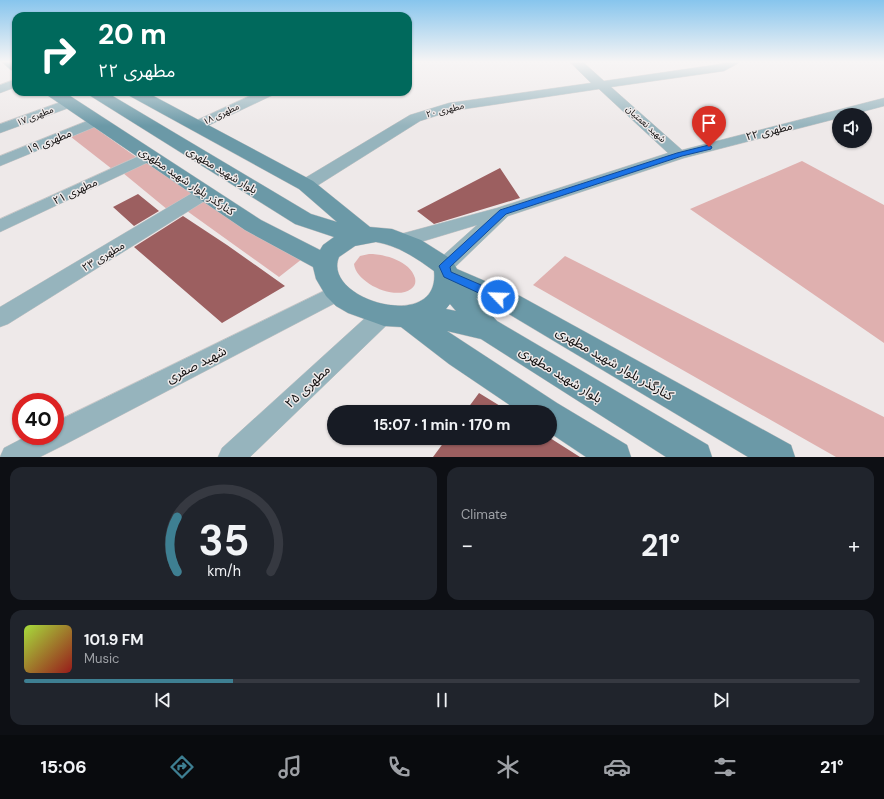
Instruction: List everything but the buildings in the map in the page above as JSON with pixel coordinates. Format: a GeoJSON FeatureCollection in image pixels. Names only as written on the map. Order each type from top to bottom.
{"type":"FeatureCollection","features":[{"type":"Feature","properties":{"kind":"street","name":"شهید نعمتیان"},"geometry":{"type":"LineString","coordinates":[[599,83],[679,155]]}},
{"type":"Feature","properties":{"kind":"street","name":"مطهری ۲۰"},"geometry":{"type":"LineString","coordinates":[[306,185],[415,118],[449,107],[619,83]]}},
{"type":"Feature","properties":{"kind":"street"},"geometry":{"type":"LineString","coordinates":[[0,89],[12,84]]}},
{"type":"Feature","properties":{"kind":"street","name":"بلوار شهید مطهری"},"geometry":{"type":"LineString","coordinates":[[102,96],[303,219],[361,236]]}},
{"type":"Feature","properties":{"kind":"street"},"geometry":{"type":"LineString","coordinates":[[141,96],[306,185],[361,236]]}},
{"type":"Feature","properties":{"kind":"street","name":"مطهری ۱۸"},"geometry":{"type":"LineString","coordinates":[[196,126],[260,96]]}},
{"type":"Feature","properties":{"kind":"street","name":"کنارگذر بلوار شهید مطهری"},"geometry":{"type":"LineString","coordinates":[[61,97],[253,225],[327,259]]}},
{"type":"Feature","properties":{"kind":"street","name":"مطهری ۱۷"},"geometry":{"type":"LineString","coordinates":[[0,129],[61,97]]}},
{"type":"Feature","properties":{"kind":"street","name":"مطهری ۲۲"},"geometry":{"type":"LineString","coordinates":[[445,274],[503,212],[679,155],[884,102]]}},
{"type":"Feature","properties":{"kind":"street","name":"مطهری ۱۹"},"geometry":{"type":"LineString","coordinates":[[0,161],[98,121]]}},
{"type":"Feature","properties":{"kind":"street","name":"مطهری ۲۱"},"geometry":{"type":"LineString","coordinates":[[0,226],[150,156]]}},
{"type":"Feature","properties":{"kind":"street","name":"مطهری ۲۳"},"geometry":{"type":"LineString","coordinates":[[0,318],[205,193]]}},
{"type":"Feature","properties":{"kind":"street"},"geometry":{"type":"LineString","coordinates":[[404,240],[503,212]]}},
{"type":"Feature","properties":{"kind":"street"},"geometry":{"type":"LineString","coordinates":[[303,219],[327,259],[328,279],[338,292],[358,306],[402,315],[459,355],[535,405]]}},
{"type":"Feature","properties":{"kind":"street"},"geometry":{"type":"LineString","coordinates":[[327,259],[335,246],[345,240],[361,236],[385,236],[404,240],[420,248],[445,274],[488,329]]}},
{"type":"Feature","properties":{"kind":"street"},"geometry":{"type":"LineString","coordinates":[[402,315],[429,309],[439,301],[444,292],[445,274]]}},
{"type":"Feature","properties":{"kind":"street","name":"کنارگذر بلوار شهید مطهری"},"geometry":{"type":"LineString","coordinates":[[445,274],[511,303],[779,457]]}},
{"type":"Feature","properties":{"kind":"street","name":"شهید صفری"},"geometry":{"type":"LineString","coordinates":[[64,431],[338,292]]}},
{"type":"Feature","properties":{"kind":"street","name":"بلوار شهید مطهری"},"geometry":{"type":"LineString","coordinates":[[402,315],[488,329],[696,457]]}},
{"type":"Feature","properties":{"kind":"street","name":"مطهری ۲۵"},"geometry":{"type":"LineString","coordinates":[[231,457],[402,315]]}},
{"type":"Feature","properties":{"kind":"street"},"geometry":{"type":"LineString","coordinates":[[557,420],[605,454]]}},
{"type":"Feature","properties":{"kind":"street","name":"شهید صفری"},"geometry":{"type":"LineString","coordinates":[[13,457],[37,445]]}},
{"type":"Feature","properties":{"kind":"shaded area"},"geometry":{"type":"Polygon","coordinates":[[[94,127],[136,157],[112,169],[71,137],[94,127]]]}},
{"type":"Feature","properties":{"kind":"shaded area"},"geometry":{"type":"Polygon","coordinates":[[[147,161],[195,195],[168,210],[123,173],[147,161]]]}},
{"type":"Feature","properties":{"kind":"shaded area"},"geometry":{"type":"Polygon","coordinates":[[[802,161],[884,205],[884,343],[690,209],[802,161]]]}},
{"type":"Feature","properties":{"kind":"shaded area"},"geometry":{"type":"Polygon","coordinates":[[[205,201],[302,259],[279,277],[187,211],[205,201]]]}},
{"type":"Feature","properties":{"kind":"shaded area"},"geometry":{"type":"Polygon","coordinates":[[[369,254],[389,257],[408,267],[415,278],[413,287],[404,292],[396,293],[377,288],[362,278],[356,271],[354,264],[360,256],[369,254]]]}},
{"type":"Feature","properties":{"kind":"shaded area"},"geometry":{"type":"Polygon","coordinates":[[[565,256],[884,417],[884,457],[836,457],[533,285],[565,256]]]}},
{"type":"Feature","properties":{"kind":"route"},"geometry":{"type":"LineString","coordinates":[[498,297],[447,275],[444,266],[503,212],[679,155],[709,147]]}}]}
